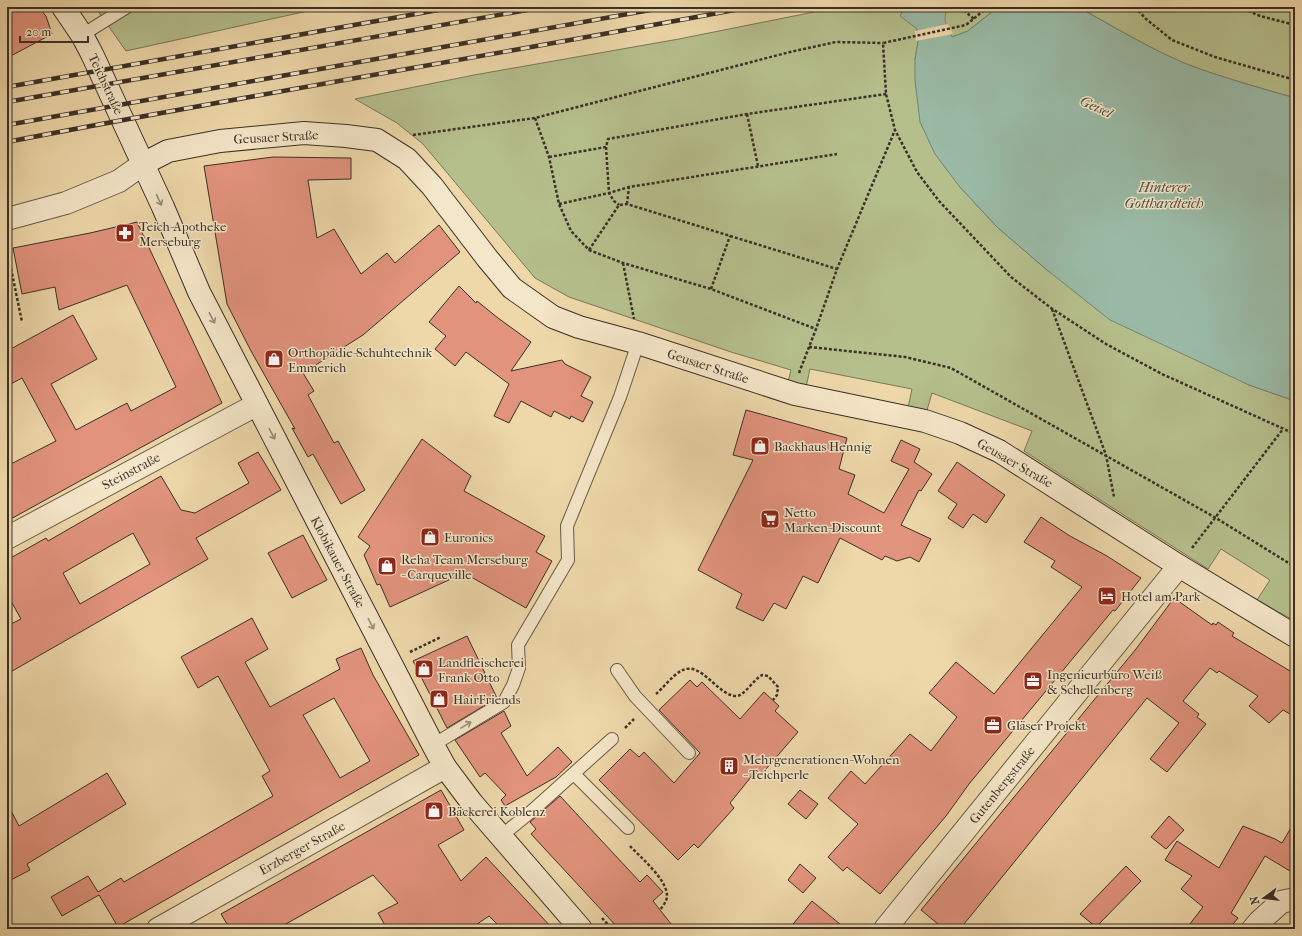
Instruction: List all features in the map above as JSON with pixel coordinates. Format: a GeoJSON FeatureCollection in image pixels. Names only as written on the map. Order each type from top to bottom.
{"type":"FeatureCollection","features":[{"type":"Feature","properties":{"kind":"street","name":"Teichstraße"},"geometry":{"type":"LineString","coordinates":[[63,7],[82,34],[143,164]]}},
{"type":"Feature","properties":{"kind":"street","name":"Geusaer Straße"},"geometry":{"type":"LineString","coordinates":[[7,219],[66,203],[119,181],[143,164],[168,151],[220,140],[304,133],[377,140],[407,159],[432,186],[512,288],[553,317],[579,327],[638,343],[794,394],[925,421],[960,433],[999,451],[1179,566],[1295,636]]}},
{"type":"Feature","properties":{"kind":"street","name":"Klobikauer Straße"},"geometry":{"type":"LineString","coordinates":[[143,164],[199,292],[256,405],[445,767],[500,837],[581,929]]}},
{"type":"Feature","properties":{"kind":"street","name":"Steinstraße"},"geometry":{"type":"LineString","coordinates":[[7,538],[256,405]]}},
{"type":"Feature","properties":{"kind":"street","name":"Gutenbergstraße"},"geometry":{"type":"LineString","coordinates":[[885,929],[1179,566]]}},
{"type":"Feature","properties":{"kind":"street","name":"Erzberger Straße"},"geometry":{"type":"LineString","coordinates":[[158,929],[445,767]]}},
{"type":"Feature","properties":{"kind":"street"},"geometry":{"type":"LineString","coordinates":[[1253,929],[1280,902],[1295,899]]}},
{"type":"Feature","properties":{"kind":"lane"},"geometry":{"type":"LineString","coordinates":[[82,34],[128,7]]}},
{"type":"Feature","properties":{"kind":"lane"},"geometry":{"type":"LineString","coordinates":[[433,745],[504,702],[513,685],[519,668],[518,645],[568,560],[567,526],[620,397],[638,343]]}},
{"type":"Feature","properties":{"kind":"lane"},"geometry":{"type":"LineString","coordinates":[[617,670],[635,696],[688,753]]}},
{"type":"Feature","properties":{"kind":"lane"},"geometry":{"type":"LineString","coordinates":[[500,837],[574,774],[612,739]]}},
{"type":"Feature","properties":{"kind":"lane"},"geometry":{"type":"LineString","coordinates":[[574,774],[628,828]]}},
{"type":"Feature","properties":{"kind":"path"},"geometry":{"type":"LineString","coordinates":[[960,7],[974,19]]}},
{"type":"Feature","properties":{"kind":"path"},"geometry":{"type":"LineString","coordinates":[[377,140],[535,118],[798,50],[836,42],[883,43],[904,39],[966,25],[988,7]]}},
{"type":"Feature","properties":{"kind":"path"},"geometry":{"type":"LineString","coordinates":[[1134,7],[1172,40],[1215,57],[1295,80]]}},
{"type":"Feature","properties":{"kind":"path"},"geometry":{"type":"LineString","coordinates":[[1239,7],[1260,16],[1295,25]]}},
{"type":"Feature","properties":{"kind":"path"},"geometry":{"type":"LineString","coordinates":[[883,43],[886,94],[895,130],[917,172],[939,201],[1011,277],[1052,308],[1106,344],[1162,374],[1295,434]]}},
{"type":"Feature","properties":{"kind":"path"},"geometry":{"type":"LineString","coordinates":[[837,269],[627,204],[619,205],[614,201],[610,193],[606,147],[608,139],[747,114],[886,94]]}},
{"type":"Feature","properties":{"kind":"path"},"geometry":{"type":"LineString","coordinates":[[747,114],[758,166]]}},
{"type":"Feature","properties":{"kind":"path"},"geometry":{"type":"LineString","coordinates":[[535,118],[549,157],[559,204],[571,231],[589,250],[623,263],[711,289],[816,329]]}},
{"type":"Feature","properties":{"kind":"path"},"geometry":{"type":"LineString","coordinates":[[794,394],[796,381],[837,269],[895,130]]}},
{"type":"Feature","properties":{"kind":"path"},"geometry":{"type":"LineString","coordinates":[[549,157],[606,147]]}},
{"type":"Feature","properties":{"kind":"path"},"geometry":{"type":"LineString","coordinates":[[559,204],[610,193],[629,187],[836,154]]}},
{"type":"Feature","properties":{"kind":"path"},"geometry":{"type":"LineString","coordinates":[[627,204],[629,187]]}},
{"type":"Feature","properties":{"kind":"path"},"geometry":{"type":"LineString","coordinates":[[589,250],[619,205]]}},
{"type":"Feature","properties":{"kind":"path"},"geometry":{"type":"LineString","coordinates":[[711,289],[730,236]]}},
{"type":"Feature","properties":{"kind":"path"},"geometry":{"type":"LineString","coordinates":[[7,250],[22,322]]}},
{"type":"Feature","properties":{"kind":"path"},"geometry":{"type":"LineString","coordinates":[[623,263],[638,343]]}},
{"type":"Feature","properties":{"kind":"path"},"geometry":{"type":"LineString","coordinates":[[1052,308],[1106,455],[1119,527]]}},
{"type":"Feature","properties":{"kind":"path"},"geometry":{"type":"LineString","coordinates":[[809,347],[905,358],[951,368],[1216,518],[1295,567]]}},
{"type":"Feature","properties":{"kind":"path"},"geometry":{"type":"LineString","coordinates":[[1179,566],[1283,429]]}},
{"type":"Feature","properties":{"kind":"path"},"geometry":{"type":"LineString","coordinates":[[390,662],[441,637]]}},
{"type":"Feature","properties":{"kind":"path"},"geometry":{"type":"LineString","coordinates":[[644,706],[681,671],[688,668],[700,672],[728,694],[736,696],[741,694],[757,677],[762,675],[768,676],[778,687],[777,695],[773,700]]}},
{"type":"Feature","properties":{"kind":"path"},"geometry":{"type":"LineString","coordinates":[[627,843],[664,882],[667,896],[664,905],[660,910]]}},
{"type":"Feature","properties":{"kind":"green space"},"geometry":{"type":"Polygon","coordinates":[[[95,7],[326,7],[126,51],[95,7]]]}},
{"type":"Feature","properties":{"kind":"green space"},"geometry":{"type":"Polygon","coordinates":[[[839,7],[998,7],[968,31],[952,37],[917,29],[918,42],[915,59],[959,186],[997,227],[1047,270],[1249,385],[1295,401],[1295,621],[1257,600],[1270,580],[1221,549],[1208,569],[1024,451],[1032,431],[932,393],[927,410],[908,408],[912,389],[810,369],[806,387],[788,382],[791,370],[731,352],[569,297],[535,278],[423,144],[397,123],[355,99],[474,75],[679,39],[839,7]]]}},
{"type":"Feature","properties":{"kind":"green space"},"geometry":{"type":"Polygon","coordinates":[[[1073,7],[1295,7],[1295,98],[1229,79],[1189,65],[1148,46],[1083,10],[1073,7]]]}},
{"type":"Feature","properties":{"kind":"water","name":"Hinterer Gotthardteich"},"geometry":{"type":"Polygon","coordinates":[[[905,7],[949,7],[945,18],[952,37],[968,31],[998,7],[1073,7],[1083,10],[1148,46],[1189,65],[1229,79],[1295,98],[1295,401],[1249,385],[1110,320],[1047,270],[997,227],[959,186],[935,154],[920,122],[915,80],[915,59],[918,42],[917,29],[900,16],[905,7]]]}},
{"type":"Feature","properties":{"kind":"pier"},"geometry":{"type":"Polygon","coordinates":[[[948,24],[953,34],[916,41],[915,31],[948,24]]]}},
{"type":"Feature","properties":{"kind":"building"},"geometry":{"type":"Polygon","coordinates":[[[7,7],[38,7],[46,16],[52,34],[7,58],[7,7]]]}},
{"type":"Feature","properties":{"kind":"building"},"geometry":{"type":"Polygon","coordinates":[[[273,157],[351,158],[351,179],[308,180],[317,238],[334,229],[361,274],[387,253],[395,263],[439,225],[460,252],[363,335],[303,373],[314,391],[308,395],[334,443],[338,441],[365,490],[341,504],[313,454],[308,457],[292,428],[295,429],[251,351],[227,304],[204,166],[273,157]]]}},
{"type":"Feature","properties":{"kind":"building"},"geometry":{"type":"Polygon","coordinates":[[[137,222],[222,403],[7,521],[7,466],[56,441],[22,378],[7,386],[7,351],[73,315],[97,359],[51,384],[76,430],[127,403],[131,411],[176,387],[127,285],[59,310],[55,287],[22,294],[13,248],[137,222]]]}},
{"type":"Feature","properties":{"kind":"building"},"geometry":{"type":"Polygon","coordinates":[[[459,286],[476,303],[477,301],[531,342],[511,371],[562,360],[565,364],[591,377],[581,396],[593,402],[583,422],[571,416],[570,419],[554,411],[551,417],[521,401],[509,423],[494,416],[509,384],[466,352],[455,366],[435,349],[446,336],[429,322],[459,286]]]}},
{"type":"Feature","properties":{"kind":"building","name":"Netto Marken-Discount"},"geometry":{"type":"Polygon","coordinates":[[[746,410],[847,438],[839,469],[855,475],[848,494],[884,513],[909,469],[891,461],[901,440],[920,449],[914,462],[932,474],[921,491],[919,490],[901,525],[931,539],[919,562],[910,557],[897,561],[885,556],[882,560],[840,538],[818,583],[803,576],[786,609],[774,603],[763,621],[736,608],[742,594],[698,570],[753,460],[733,455],[746,410]]]}},
{"type":"Feature","properties":{"kind":"building"},"geometry":{"type":"Polygon","coordinates":[[[422,439],[471,476],[464,491],[545,536],[536,552],[552,561],[526,608],[464,573],[390,607],[380,584],[377,585],[364,555],[370,546],[358,537],[422,439]]]}},
{"type":"Feature","properties":{"kind":"building"},"geometry":{"type":"Polygon","coordinates":[[[258,452],[281,490],[196,538],[208,559],[7,674],[7,626],[21,619],[7,594],[7,560],[46,538],[48,541],[161,476],[181,510],[195,513],[249,483],[238,463],[258,452]],[[133,533],[63,573],[80,604],[150,564],[133,533]]]}},
{"type":"Feature","properties":{"kind":"building"},"geometry":{"type":"Polygon","coordinates":[[[957,462],[1005,495],[986,523],[973,514],[963,528],[948,518],[957,504],[938,491],[957,462]]]}},
{"type":"Feature","properties":{"kind":"building"},"geometry":{"type":"Polygon","coordinates":[[[1041,517],[1141,578],[969,784],[946,816],[880,894],[847,867],[843,871],[828,857],[858,824],[828,798],[851,771],[865,784],[910,734],[931,751],[957,717],[929,693],[956,662],[994,694],[1082,587],[1051,567],[1055,561],[1024,542],[1041,517]]]}},
{"type":"Feature","properties":{"kind":"building"},"geometry":{"type":"Polygon","coordinates":[[[303,535],[327,580],[292,598],[268,553],[303,535]]]}},
{"type":"Feature","properties":{"kind":"building"},"geometry":{"type":"Polygon","coordinates":[[[1174,598],[1212,625],[1213,623],[1216,625],[1218,622],[1234,633],[1232,636],[1295,674],[1295,717],[1283,710],[1269,723],[1249,706],[1258,696],[1219,671],[1217,673],[1210,668],[1183,701],[1199,714],[1197,717],[1206,724],[1167,772],[1150,759],[1179,723],[1147,698],[960,929],[944,929],[921,910],[1136,649],[1174,598]]]}},
{"type":"Feature","properties":{"kind":"building"},"geometry":{"type":"Polygon","coordinates":[[[252,618],[268,649],[245,662],[270,707],[340,669],[336,659],[361,648],[373,675],[419,755],[118,927],[99,895],[62,916],[51,897],[88,876],[98,892],[121,878],[124,882],[273,796],[262,776],[270,771],[218,676],[198,688],[181,657],[252,618]],[[334,698],[303,715],[340,778],[370,761],[334,698]]]}},
{"type":"Feature","properties":{"kind":"building"},"geometry":{"type":"Polygon","coordinates":[[[467,636],[497,698],[447,728],[413,661],[467,636]]]}},
{"type":"Feature","properties":{"kind":"building","name":"Mehrgenerationen-Wohnen - Teichperle"},"geometry":{"type":"Polygon","coordinates":[[[690,680],[697,687],[702,682],[740,719],[764,692],[779,706],[775,711],[798,732],[760,776],[755,772],[730,803],[734,808],[698,848],[694,844],[678,860],[599,780],[630,749],[639,757],[644,752],[674,783],[700,753],[659,710],[690,680]]]}},
{"type":"Feature","properties":{"kind":"building"},"geometry":{"type":"Polygon","coordinates":[[[504,711],[511,726],[501,733],[527,776],[558,747],[572,762],[556,777],[505,806],[501,800],[506,795],[485,773],[480,777],[455,740],[504,711]]]}},
{"type":"Feature","properties":{"kind":"building"},"geometry":{"type":"Polygon","coordinates":[[[107,773],[126,804],[27,864],[30,870],[7,882],[7,803],[19,826],[107,773]]]}},
{"type":"Feature","properties":{"kind":"building"},"geometry":{"type":"Polygon","coordinates":[[[441,790],[464,830],[438,845],[461,881],[486,857],[553,929],[502,929],[489,916],[470,929],[387,929],[378,913],[398,903],[373,875],[277,929],[230,929],[221,914],[441,790]]]}},
{"type":"Feature","properties":{"kind":"building"},"geometry":{"type":"Polygon","coordinates":[[[800,790],[818,804],[806,819],[788,804],[800,790]]]}},
{"type":"Feature","properties":{"kind":"building"},"geometry":{"type":"Polygon","coordinates":[[[560,796],[640,882],[647,875],[663,892],[653,901],[675,929],[619,929],[531,834],[536,829],[530,822],[560,796]]]}},
{"type":"Feature","properties":{"kind":"building"},"geometry":{"type":"Polygon","coordinates":[[[1169,816],[1184,830],[1166,849],[1151,837],[1169,816]]]}},
{"type":"Feature","properties":{"kind":"building"},"geometry":{"type":"Polygon","coordinates":[[[1295,821],[1295,874],[1265,856],[1231,913],[1238,918],[1229,929],[1186,929],[1203,907],[1181,889],[1192,876],[1165,860],[1177,841],[1219,868],[1243,826],[1282,843],[1295,821]]]}},
{"type":"Feature","properties":{"kind":"building"},"geometry":{"type":"Polygon","coordinates":[[[800,864],[816,878],[803,893],[788,880],[800,864]]]}},
{"type":"Feature","properties":{"kind":"building"},"geometry":{"type":"Polygon","coordinates":[[[1126,866],[1141,881],[1096,927],[1080,914],[1126,866]]]}},
{"type":"Feature","properties":{"kind":"building"},"geometry":{"type":"Polygon","coordinates":[[[812,901],[846,929],[789,929],[812,901]]]}},
{"type":"Feature","properties":{"kind":"railway"},"geometry":{"type":"LineString","coordinates":[[7,87],[455,7]]}},
{"type":"Feature","properties":{"kind":"railway"},"geometry":{"type":"LineString","coordinates":[[7,102],[544,7]]}},
{"type":"Feature","properties":{"kind":"railway"},"geometry":{"type":"LineString","coordinates":[[7,125],[667,7]]}},
{"type":"Feature","properties":{"kind":"railway"},"geometry":{"type":"LineString","coordinates":[[7,142],[192,107],[750,7]]}},
{"type":"Feature","properties":{"kind":"place","name":"Teich-Apotheke Merseburg"},"geometry":{"type":"Point","coordinates":[125,233]}},
{"type":"Feature","properties":{"kind":"place","name":"Orthopädie-Schuhtechnik Emmerich"},"geometry":{"type":"Point","coordinates":[274,359]}},
{"type":"Feature","properties":{"kind":"place","name":"Backhaus Hennig"},"geometry":{"type":"Point","coordinates":[760,446]}},
{"type":"Feature","properties":{"kind":"place","name":"Netto Marken-Discount"},"geometry":{"type":"Point","coordinates":[770,519]}},
{"type":"Feature","properties":{"kind":"place","name":"Euronics"},"geometry":{"type":"Point","coordinates":[430,537]}},
{"type":"Feature","properties":{"kind":"place","name":"Reha Team Merseburg - Carqueville"},"geometry":{"type":"Point","coordinates":[387,566]}},
{"type":"Feature","properties":{"kind":"place","name":"Hotel am Park"},"geometry":{"type":"Point","coordinates":[1107,596]}},
{"type":"Feature","properties":{"kind":"place","name":"Landfleischerei Frank Otto"},"geometry":{"type":"Point","coordinates":[424,669]}},
{"type":"Feature","properties":{"kind":"place","name":"Ingenieurbüro Weiß & Schellenberg"},"geometry":{"type":"Point","coordinates":[1033,681]}},
{"type":"Feature","properties":{"kind":"place","name":"HairFriends"},"geometry":{"type":"Point","coordinates":[439,699]}},
{"type":"Feature","properties":{"kind":"place","name":"Gläser Projekt"},"geometry":{"type":"Point","coordinates":[993,725]}},
{"type":"Feature","properties":{"kind":"place","name":"Mehrgenerationen-Wohnen - Teichperle"},"geometry":{"type":"Point","coordinates":[729,766]}},
{"type":"Feature","properties":{"kind":"place","name":"Bäckerei Koblenz"},"geometry":{"type":"Point","coordinates":[434,811]}},
{"type":"Feature","properties":{"kind":"water label","name":"Geisel"},"geometry":{"type":"Point","coordinates":[1096,107]}}]}
